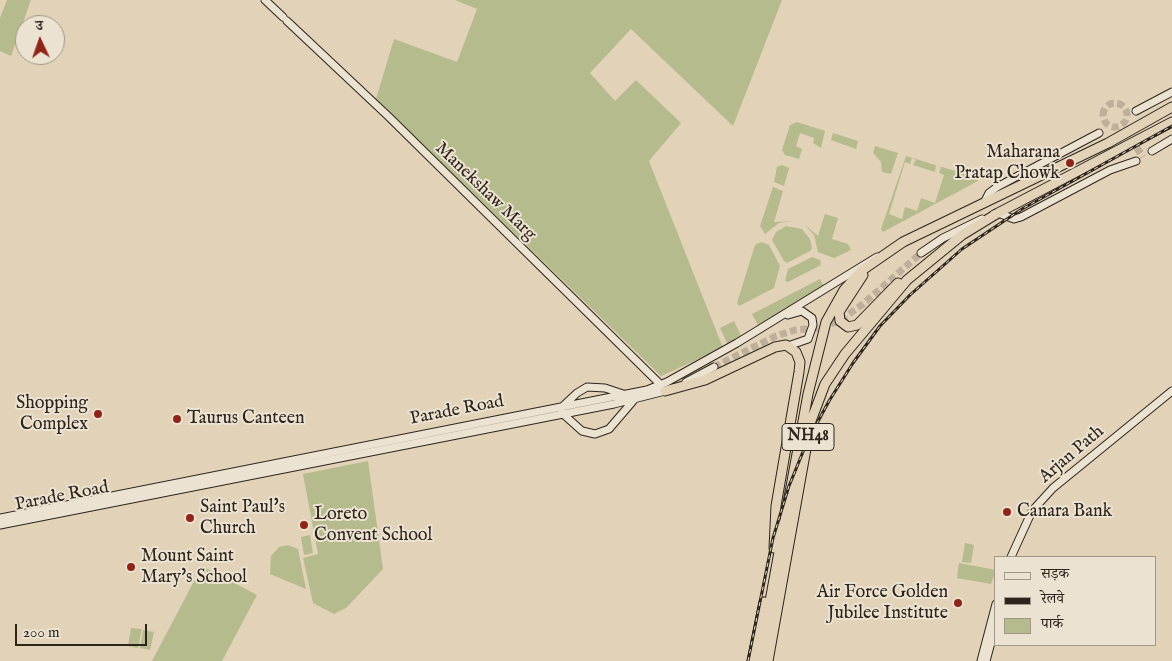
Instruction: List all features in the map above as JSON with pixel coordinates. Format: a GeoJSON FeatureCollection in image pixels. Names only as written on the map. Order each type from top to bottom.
{"type":"FeatureCollection","features":[{"type":"Feature","properties":{"kind":"highway","name":"NH48"},"geometry":{"type":"LineString","coordinates":[[759,661],[808,394],[826,322],[844,290],[866,267],[934,226],[1108,143],[1172,107]]}},
{"type":"Feature","properties":{"kind":"highway","name":"NH48"},"geometry":{"type":"LineString","coordinates":[[768,661],[799,478],[818,396],[845,354],[907,280],[962,235],[998,213],[1172,122]]}},
{"type":"Feature","properties":{"kind":"highway"},"geometry":{"type":"LineString","coordinates":[[866,267],[839,312],[840,322],[848,327],[857,326],[900,281],[935,256]]}},
{"type":"Feature","properties":{"kind":"highway"},"geometry":{"type":"LineString","coordinates":[[663,388],[700,383],[775,347],[788,346],[797,355],[799,372],[776,506],[775,545],[752,661]]}},
{"type":"Feature","properties":{"kind":"street","name":"Manekshaw Marg"},"geometry":{"type":"LineString","coordinates":[[266,0],[389,117],[663,388]]}},
{"type":"Feature","properties":{"kind":"street"},"geometry":{"type":"LineString","coordinates":[[1136,111],[1172,92]]}},
{"type":"Feature","properties":{"kind":"street"},"geometry":{"type":"LineString","coordinates":[[984,203],[989,193],[997,187],[1099,133]]}},
{"type":"Feature","properties":{"kind":"street"},"geometry":{"type":"LineString","coordinates":[[1152,151],[1172,139]]}},
{"type":"Feature","properties":{"kind":"street"},"geometry":{"type":"LineString","coordinates":[[921,253],[973,223],[998,213],[1006,218],[1021,217],[1110,170],[1136,161]]}},
{"type":"Feature","properties":{"kind":"street","name":"Parade Road"},"geometry":{"type":"LineString","coordinates":[[0,518],[410,440],[663,388],[854,269],[888,252]]}},
{"type":"Feature","properties":{"kind":"street"},"geometry":{"type":"LineString","coordinates":[[761,328],[795,312],[806,313],[813,322],[811,335],[806,340],[788,346]]}},
{"type":"Feature","properties":{"kind":"street","name":"Parade Road"},"geometry":{"type":"LineString","coordinates":[[562,410],[635,400],[714,367]]}},
{"type":"Feature","properties":{"kind":"street"},"geometry":{"type":"LineString","coordinates":[[627,395],[605,388],[587,387],[577,392],[562,410],[582,431],[595,434],[609,429],[635,400]]}},
{"type":"Feature","properties":{"kind":"street","name":"Arjan Path"},"geometry":{"type":"LineString","coordinates":[[1011,556],[1032,511],[1053,488],[1172,391]]}},
{"type":"Feature","properties":{"kind":"street","name":"Arjan Path"},"geometry":{"type":"LineString","coordinates":[[1015,556],[1037,512],[1053,493],[1172,397]]}},
{"type":"Feature","properties":{"kind":"street","name":"Parade Road"},"geometry":{"type":"LineString","coordinates":[[0,525],[410,440]]}},
{"type":"Feature","properties":{"kind":"street"},"geometry":{"type":"LineString","coordinates":[[981,661],[994,612]]}},
{"type":"Feature","properties":{"kind":"street"},"geometry":{"type":"LineString","coordinates":[[986,661],[994,631]]}},
{"type":"Feature","properties":{"kind":"green space"},"geometry":{"type":"Polygon","coordinates":[[[7,0],[31,0],[26,15],[15,15],[15,45],[11,56],[0,51],[0,18],[7,0]]]}},
{"type":"Feature","properties":{"kind":"green space"},"geometry":{"type":"Polygon","coordinates":[[[455,0],[782,0],[733,126],[631,29],[590,73],[615,101],[636,80],[681,123],[649,161],[723,348],[661,376],[376,99],[394,39],[457,62],[477,9],[455,0]]]}},
{"type":"Feature","properties":{"kind":"green space"},"geometry":{"type":"Polygon","coordinates":[[[797,122],[825,131],[821,148],[813,143],[814,138],[800,133],[796,146],[802,149],[799,159],[785,155],[782,150],[790,125],[797,122]]]}},
{"type":"Feature","properties":{"kind":"green space"},"geometry":{"type":"Polygon","coordinates":[[[833,133],[858,141],[856,149],[831,140],[833,133]]]}},
{"type":"Feature","properties":{"kind":"green space"},"geometry":{"type":"Polygon","coordinates":[[[875,146],[898,153],[891,174],[882,172],[881,162],[873,153],[875,146]]]}},
{"type":"Feature","properties":{"kind":"green space"},"geometry":{"type":"Polygon","coordinates":[[[906,156],[936,165],[935,172],[913,165],[916,160],[912,158],[910,164],[905,162],[889,214],[902,219],[905,207],[917,211],[921,198],[935,203],[944,175],[939,173],[941,167],[938,166],[978,178],[978,181],[883,232],[881,229],[906,156]]]}},
{"type":"Feature","properties":{"kind":"green space"},"geometry":{"type":"Polygon","coordinates":[[[782,165],[789,168],[784,186],[774,182],[777,167],[782,165]]]}},
{"type":"Feature","properties":{"kind":"green space"},"geometry":{"type":"Polygon","coordinates":[[[773,187],[783,191],[774,222],[793,221],[779,223],[765,234],[760,226],[773,187]]]}},
{"type":"Feature","properties":{"kind":"green space"},"geometry":{"type":"Polygon","coordinates":[[[825,214],[838,218],[832,239],[848,244],[851,250],[834,258],[818,252],[814,235],[804,224],[818,236],[825,214]]]}},
{"type":"Feature","properties":{"kind":"green space"},"geometry":{"type":"Polygon","coordinates":[[[786,226],[802,229],[810,239],[812,248],[810,251],[787,263],[772,240],[776,232],[786,226]]]}},
{"type":"Feature","properties":{"kind":"green space"},"geometry":{"type":"Polygon","coordinates":[[[761,242],[769,245],[780,266],[774,288],[739,306],[737,303],[755,245],[761,242]]]}},
{"type":"Feature","properties":{"kind":"green space"},"geometry":{"type":"Polygon","coordinates":[[[812,257],[820,260],[821,265],[788,282],[785,281],[788,269],[812,257]]]}},
{"type":"Feature","properties":{"kind":"green space"},"geometry":{"type":"Polygon","coordinates":[[[820,279],[827,292],[761,327],[758,325],[752,314],[820,279]]]}},
{"type":"Feature","properties":{"kind":"green space"},"geometry":{"type":"Polygon","coordinates":[[[734,321],[741,336],[728,345],[720,328],[734,321]]]}},
{"type":"Feature","properties":{"kind":"green space"},"geometry":{"type":"Polygon","coordinates":[[[368,461],[383,569],[346,608],[334,614],[313,603],[303,558],[318,554],[303,474],[368,461]]]}},
{"type":"Feature","properties":{"kind":"green space"},"geometry":{"type":"Polygon","coordinates":[[[310,535],[313,553],[304,555],[301,537],[310,535]]]}},
{"type":"Feature","properties":{"kind":"green space"},"geometry":{"type":"Polygon","coordinates":[[[965,543],[974,545],[971,563],[962,562],[965,543]]]}},
{"type":"Feature","properties":{"kind":"green space"},"geometry":{"type":"Polygon","coordinates":[[[288,545],[298,549],[306,589],[270,574],[271,556],[279,547],[288,545]]]}},
{"type":"Feature","properties":{"kind":"green space"},"geometry":{"type":"Polygon","coordinates":[[[959,563],[994,570],[991,584],[957,578],[959,563]]]}},
{"type":"Feature","properties":{"kind":"green space"},"geometry":{"type":"Polygon","coordinates":[[[202,566],[257,595],[222,661],[152,661],[202,566]]]}},
{"type":"Feature","properties":{"kind":"green space"},"geometry":{"type":"Polygon","coordinates":[[[131,628],[142,629],[138,648],[128,646],[131,628]]]}},
{"type":"Feature","properties":{"kind":"green space"},"geometry":{"type":"Polygon","coordinates":[[[143,630],[154,632],[150,650],[140,648],[143,630]]]}},
{"type":"Feature","properties":{"kind":"tunnel"},"geometry":{"type":"LineString","coordinates":[[1115,103],[1124,106],[1127,115],[1124,124],[1115,127],[1106,124],[1103,115],[1106,106],[1115,103]]}},
{"type":"Feature","properties":{"kind":"tunnel"},"geometry":{"type":"LineString","coordinates":[[1125,130],[1143,157]]}},
{"type":"Feature","properties":{"kind":"tunnel"},"geometry":{"type":"LineString","coordinates":[[714,367],[776,336],[795,330],[819,328],[839,321],[863,304],[921,253]]}},
{"type":"Feature","properties":{"kind":"railway"},"geometry":{"type":"LineString","coordinates":[[748,661],[773,538],[789,486],[807,442],[829,401],[853,363],[880,326],[910,295],[962,249],[1022,209],[1172,126]]}},
{"type":"Feature","properties":{"kind":"place","name":"Maharana Pratap Chowk"},"geometry":{"type":"Point","coordinates":[1070,163]}},
{"type":"Feature","properties":{"kind":"place","name":"Shopping Complex"},"geometry":{"type":"Point","coordinates":[98,414]}},
{"type":"Feature","properties":{"kind":"place","name":"Taurus Canteen"},"geometry":{"type":"Point","coordinates":[177,419]}},
{"type":"Feature","properties":{"kind":"place","name":"Canara Bank"},"geometry":{"type":"Point","coordinates":[1007,512]}},
{"type":"Feature","properties":{"kind":"place","name":"Saint Paul's Church"},"geometry":{"type":"Point","coordinates":[190,518]}},
{"type":"Feature","properties":{"kind":"place","name":"Loreto Convent School"},"geometry":{"type":"Point","coordinates":[304,525]}},
{"type":"Feature","properties":{"kind":"place","name":"Mount Saint Mary's School"},"geometry":{"type":"Point","coordinates":[131,567]}},
{"type":"Feature","properties":{"kind":"place","name":"Air Force Golden Jubilee Institute"},"geometry":{"type":"Point","coordinates":[958,603]}}]}
